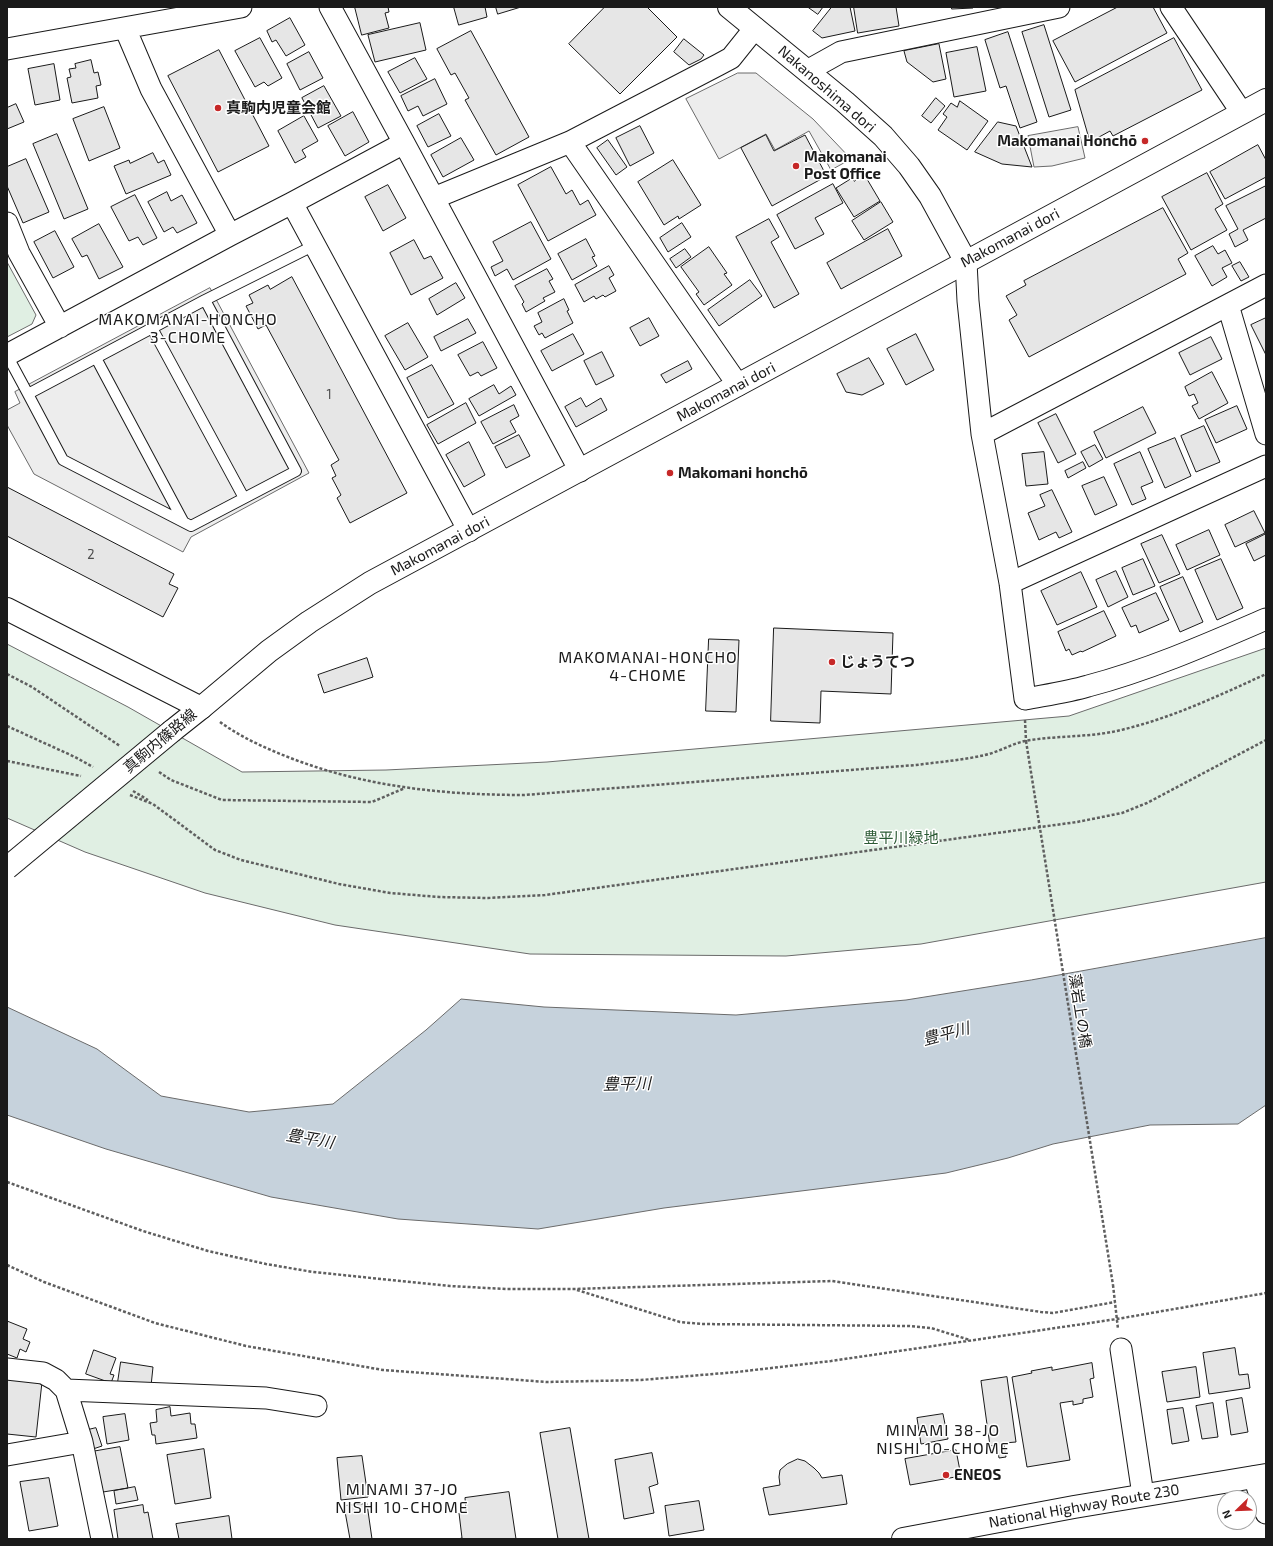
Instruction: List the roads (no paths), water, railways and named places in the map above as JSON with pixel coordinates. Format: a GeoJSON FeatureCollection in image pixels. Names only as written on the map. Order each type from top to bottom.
{"type":"FeatureCollection","features":[{"type":"Feature","properties":{"kind":"main road","name":"Nakanoshima dori"},"geometry":{"type":"LineString","coordinates":[[729,7],[866,120],[896,152],[930,196],[966,262]]}},
{"type":"Feature","properties":{"kind":"main road","name":"Makomanai dori"},"geometry":{"type":"LineString","coordinates":[[201,708],[269,652],[309,622],[370,584],[1266,100]]}},
{"type":"Feature","properties":{"kind":"main road","name":"真駒内篠路線"},"geometry":{"type":"LineString","coordinates":[[7,608],[201,708],[7,868]]}},
{"type":"Feature","properties":{"kind":"main road","name":"National Highway Route 230"},"geometry":{"type":"LineString","coordinates":[[903,1539],[1260,1476]]}},
{"type":"Feature","properties":{"kind":"street"},"geometry":{"type":"LineString","coordinates":[[7,49],[125,28],[181,12],[241,7]]}},
{"type":"Feature","properties":{"kind":"street"},"geometry":{"type":"LineString","coordinates":[[330,7],[580,471]]}},
{"type":"Feature","properties":{"kind":"street"},"geometry":{"type":"LineString","coordinates":[[807,71],[841,52],[1059,7]]}},
{"type":"Feature","properties":{"kind":"street"},"geometry":{"type":"LineString","coordinates":[[1171,7],[1242,113]]}},
{"type":"Feature","properties":{"kind":"street"},"geometry":{"type":"LineString","coordinates":[[125,28],[151,89],[230,234]]}},
{"type":"Feature","properties":{"kind":"street"},"geometry":{"type":"LineString","coordinates":[[434,198],[570,142],[725,62],[734,54],[755,28]]}},
{"type":"Feature","properties":{"kind":"street"},"geometry":{"type":"LineString","coordinates":[[570,142],[738,385]]}},
{"type":"Feature","properties":{"kind":"street"},"geometry":{"type":"LineString","coordinates":[[7,355],[230,234],[292,203],[404,143]]}},
{"type":"Feature","properties":{"kind":"street"},"geometry":{"type":"LineString","coordinates":[[292,203],[469,531]]}},
{"type":"Feature","properties":{"kind":"street"},"geometry":{"type":"LineString","coordinates":[[7,223],[20,253],[60,327]]}},
{"type":"Feature","properties":{"kind":"street"},"geometry":{"type":"LineString","coordinates":[[966,262],[968,301],[982,434],[1010,582],[1025,699],[1088,687],[1192,651],[1266,619]]}},
{"type":"Feature","properties":{"kind":"street"},"geometry":{"type":"LineString","coordinates":[[982,434],[1266,285]]}},
{"type":"Feature","properties":{"kind":"street"},"geometry":{"type":"LineString","coordinates":[[1228,305],[1266,434]]}},
{"type":"Feature","properties":{"kind":"street"},"geometry":{"type":"LineString","coordinates":[[1010,582],[1266,466]]}},
{"type":"Feature","properties":{"kind":"street"},"geometry":{"type":"LineString","coordinates":[[1121,1349],[1143,1496]]}},
{"type":"Feature","properties":{"kind":"street"},"geometry":{"type":"LineString","coordinates":[[7,1369],[43,1373],[56,1380],[66,1390],[82,1442],[102,1539]]}},
{"type":"Feature","properties":{"kind":"street"},"geometry":{"type":"LineString","coordinates":[[66,1390],[124,1391],[266,1398],[316,1406]]}},
{"type":"Feature","properties":{"kind":"street"},"geometry":{"type":"LineString","coordinates":[[7,1455],[82,1442]]}},
{"type":"Feature","properties":{"kind":"street"},"geometry":{"type":"LineString","coordinates":[[1260,1476],[1266,1513]]}},
{"type":"Feature","properties":{"kind":"lane"},"geometry":{"type":"LineString","coordinates":[[28,394],[205,300],[315,245]]}},
{"type":"Feature","properties":{"kind":"lane"},"geometry":{"type":"LineString","coordinates":[[7,355],[63,460],[191,526],[296,471],[205,300]]}},
{"type":"Feature","properties":{"kind":"lane"},"geometry":{"type":"LineString","coordinates":[[152,328],[244,498]]}},
{"type":"Feature","properties":{"kind":"lane"},"geometry":{"type":"LineString","coordinates":[[96,358],[183,521]]}},
{"type":"Feature","properties":{"kind":"water","name":"豊平川"},"geometry":{"type":"Polygon","coordinates":[[[1266,938],[1266,1105],[1238,1124],[1150,1125],[1053,1144],[1008,1158],[946,1173],[664,1208],[538,1229],[398,1219],[271,1197],[106,1149],[7,1115],[7,1007],[97,1049],[161,1096],[249,1112],[333,1104],[426,1030],[461,999],[544,1007],[736,1015],[906,1000],[1031,980],[1266,938]]]}},
{"type":"Feature","properties":{"kind":"place","name":"真駒内児童会館"},"geometry":{"type":"Point","coordinates":[218,108]}},
{"type":"Feature","properties":{"kind":"place","name":"Makomanai Honchō"},"geometry":{"type":"Point","coordinates":[1145,141]}},
{"type":"Feature","properties":{"kind":"place","name":"Makomanai Post Office"},"geometry":{"type":"Point","coordinates":[796,166]}},
{"type":"Feature","properties":{"kind":"place","name":"Makomani honchō"},"geometry":{"type":"Point","coordinates":[670,473]}},
{"type":"Feature","properties":{"kind":"place","name":"じょうてつ"},"geometry":{"type":"Point","coordinates":[832,662]}},
{"type":"Feature","properties":{"kind":"place","name":"ENEOS"},"geometry":{"type":"Point","coordinates":[946,1475]}},
{"type":"Feature","properties":{"kind":"district","name":"MAKOMANAI-HONCHO 3-CHOME"},"geometry":{"type":"Point","coordinates":[188,329]}},
{"type":"Feature","properties":{"kind":"district","name":"MAKOMANAI-HONCHO 4-CHOME"},"geometry":{"type":"Point","coordinates":[648,667]}},
{"type":"Feature","properties":{"kind":"district","name":"MINAMI 38-JO NISHI 10-CHOME"},"geometry":{"type":"Point","coordinates":[943,1440]}},
{"type":"Feature","properties":{"kind":"district","name":"MINAMI 37-JO NISHI 10-CHOME"},"geometry":{"type":"Point","coordinates":[402,1499]}},
{"type":"Feature","properties":{"kind":"park label","name":"豊平川緑地"},"geometry":{"type":"Point","coordinates":[901,838]}}]}
